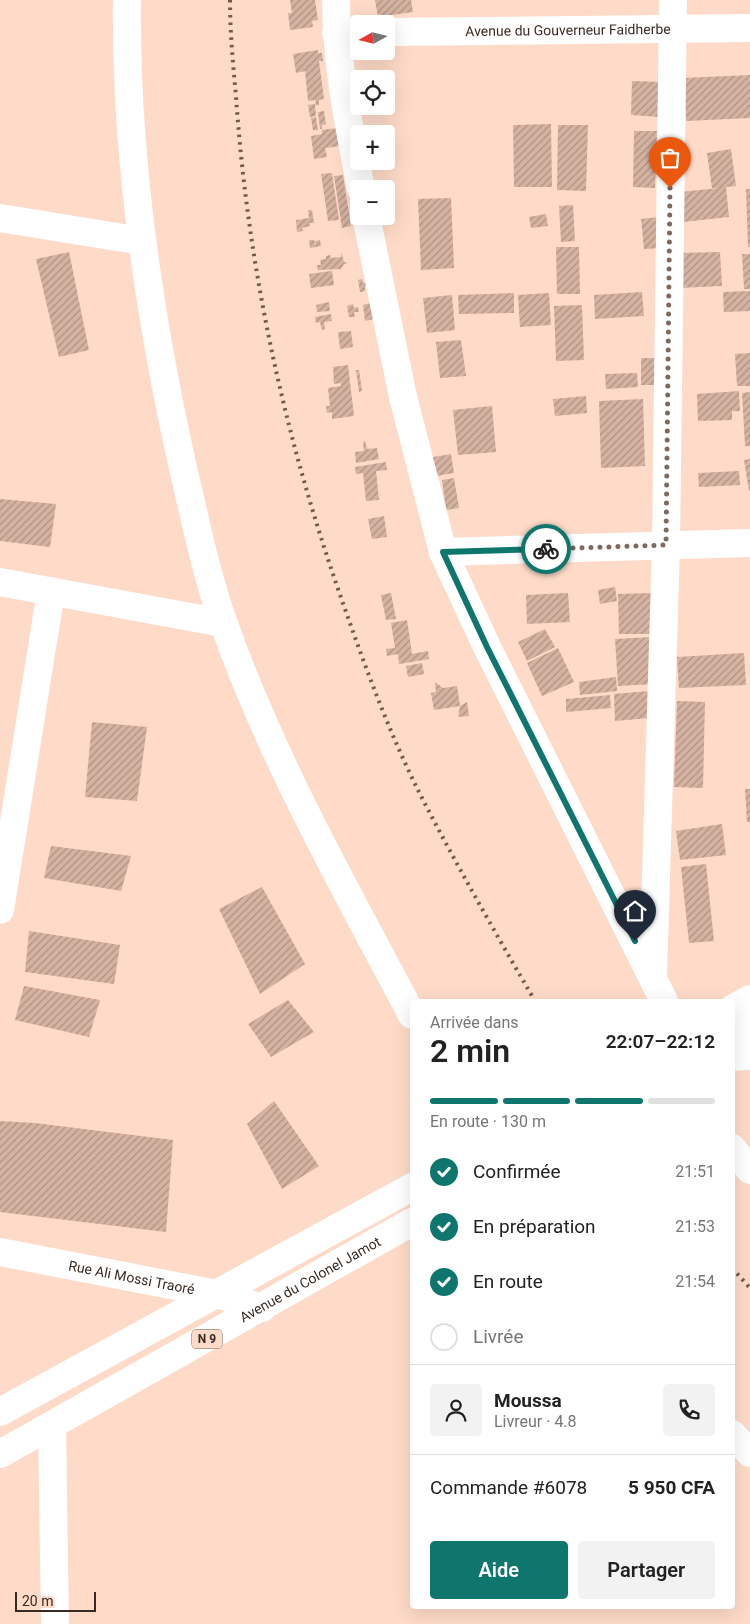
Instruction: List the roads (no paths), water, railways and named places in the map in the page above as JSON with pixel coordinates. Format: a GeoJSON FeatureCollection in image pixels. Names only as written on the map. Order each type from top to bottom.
{"type":"FeatureCollection","features":[{"type":"Feature","properties":{"kind":"street"},"geometry":{"type":"LineString","coordinates":[[127,0],[130,115],[142,242],[170,408],[192,507],[223,623],[266,728],[330,858],[410,1011]]}},
{"type":"Feature","properties":{"kind":"street"},"geometry":{"type":"LineString","coordinates":[[336,0],[347,32],[342,89],[359,180]]}},
{"type":"Feature","properties":{"kind":"street"},"geometry":{"type":"LineString","coordinates":[[652,975],[666,545],[672,0]]}},
{"type":"Feature","properties":{"kind":"street","name":"Avenue du Gouverneur Faidherbe"},"geometry":{"type":"LineString","coordinates":[[395,32],[750,28]]}},
{"type":"Feature","properties":{"kind":"street"},"geometry":{"type":"LineString","coordinates":[[0,218],[142,242]]}},
{"type":"Feature","properties":{"kind":"street"},"geometry":{"type":"LineString","coordinates":[[368,225],[403,397],[443,552],[492,656],[663,999]]}},
{"type":"Feature","properties":{"kind":"street"},"geometry":{"type":"LineString","coordinates":[[443,552],[750,543]]}},
{"type":"Feature","properties":{"kind":"street"},"geometry":{"type":"LineString","coordinates":[[0,582],[223,623]]}},
{"type":"Feature","properties":{"kind":"street"},"geometry":{"type":"LineString","coordinates":[[0,910],[51,591]]}},
{"type":"Feature","properties":{"kind":"street"},"geometry":{"type":"LineString","coordinates":[[735,1007],[750,999]]}},
{"type":"Feature","properties":{"kind":"street"},"geometry":{"type":"LineString","coordinates":[[735,1036],[750,1028]]}},
{"type":"Feature","properties":{"kind":"street"},"geometry":{"type":"LineString","coordinates":[[735,1057],[750,1056]]}},
{"type":"Feature","properties":{"kind":"street"},"geometry":{"type":"LineString","coordinates":[[735,1152],[750,1170]]}},
{"type":"Feature","properties":{"kind":"street","name":"N 9"},"geometry":{"type":"LineString","coordinates":[[0,1412],[410,1188]]}},
{"type":"Feature","properties":{"kind":"street","name":"Avenue du Colonel Jamot"},"geometry":{"type":"LineString","coordinates":[[0,1454],[410,1223]]}},
{"type":"Feature","properties":{"kind":"street","name":"Rue Ali Mossi Traoré"},"geometry":{"type":"LineString","coordinates":[[0,1252],[217,1294],[262,1308]]}},
{"type":"Feature","properties":{"kind":"street"},"geometry":{"type":"LineString","coordinates":[[52,1426],[55,1624]]}},
{"type":"Feature","properties":{"kind":"street"},"geometry":{"type":"LineString","coordinates":[[735,1437],[750,1453]]}},
{"type":"Feature","properties":{"kind":"railway"},"geometry":{"type":"LineString","coordinates":[[230,0],[232,48],[242,162],[260,292],[288,420],[324,547],[371,680],[410,774],[491,925],[534,999]]}},
{"type":"Feature","properties":{"kind":"railway"},"geometry":{"type":"LineString","coordinates":[[735,1271],[750,1288]]}}]}
